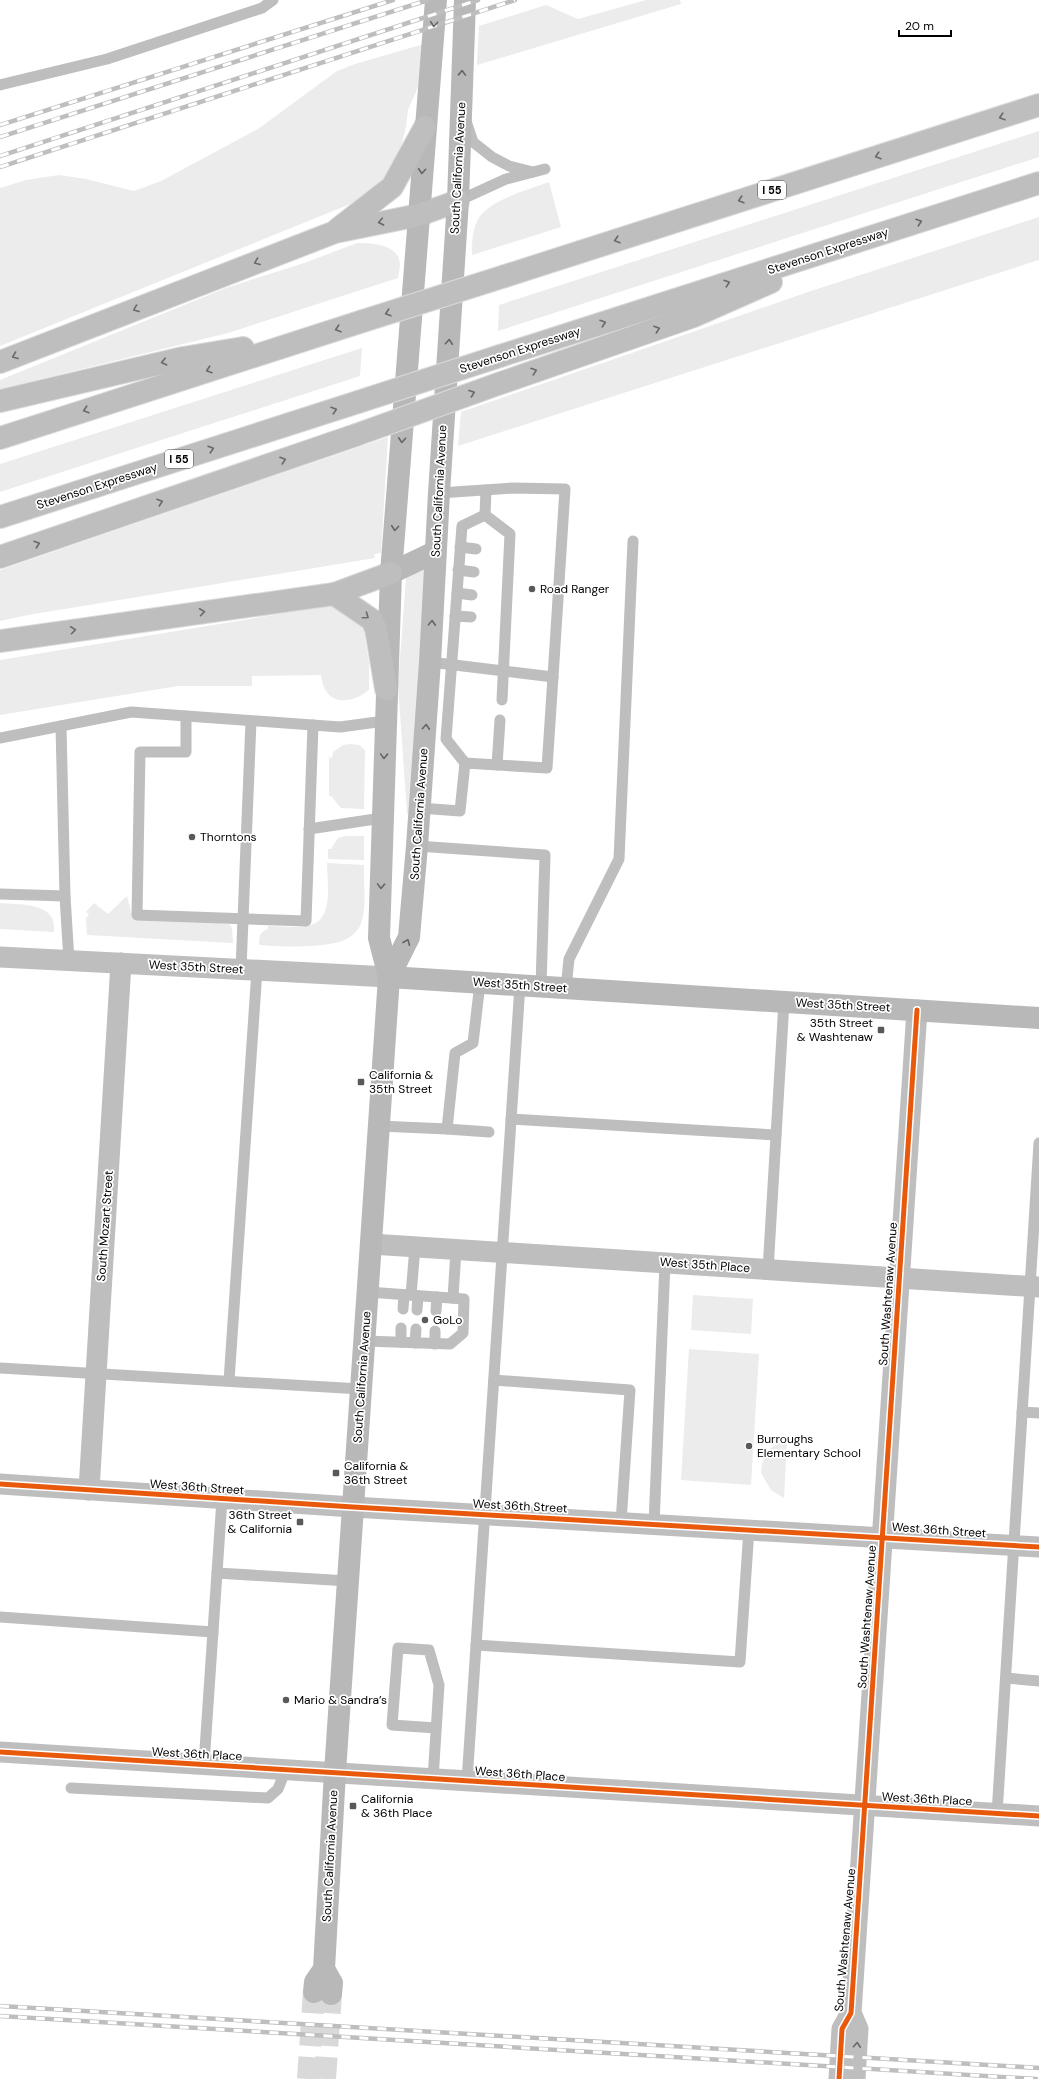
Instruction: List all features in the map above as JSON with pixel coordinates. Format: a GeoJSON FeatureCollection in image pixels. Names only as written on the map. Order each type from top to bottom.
{"type":"FeatureCollection","features":[{"type":"Feature","properties":{"kind":"highway","name":"I 55"},"geometry":{"type":"LineString","coordinates":[[0,438],[1039,105]]}},
{"type":"Feature","properties":{"kind":"highway"},"geometry":{"type":"LineString","coordinates":[[335,232],[392,187],[425,127]]}},
{"type":"Feature","properties":{"kind":"highway","name":"Stevenson Expressway"},"geometry":{"type":"LineString","coordinates":[[0,517],[1039,183]]}},
{"type":"Feature","properties":{"kind":"highway"},"geometry":{"type":"LineString","coordinates":[[0,362],[335,232],[419,215],[458,201]]}},
{"type":"Feature","properties":{"kind":"highway"},"geometry":{"type":"LineString","coordinates":[[0,557],[356,435],[694,316],[882,234]]}},
{"type":"Feature","properties":{"kind":"highway"},"geometry":{"type":"LineString","coordinates":[[0,401],[183,358],[313,337]]}},
{"type":"Feature","properties":{"kind":"highway"},"geometry":{"type":"LineString","coordinates":[[0,641],[334,594],[391,573]]}},
{"type":"Feature","properties":{"kind":"highway"},"geometry":{"type":"LineString","coordinates":[[334,594],[372,620],[376,629],[386,689]]}},
{"type":"Feature","properties":{"kind":"main road","name":"South California Avenue"},"geometry":{"type":"LineString","coordinates":[[323,1993],[332,1983],[324,1969],[335,1772],[389,977],[379,938],[391,573],[436,0]]}},
{"type":"Feature","properties":{"kind":"main road","name":"South California Avenue"},"geometry":{"type":"LineString","coordinates":[[389,977],[409,937],[420,808],[441,664],[435,552],[458,201],[465,0]]}},
{"type":"Feature","properties":{"kind":"main road"},"geometry":{"type":"LineString","coordinates":[[391,573],[435,552]]}},
{"type":"Feature","properties":{"kind":"main road","name":"West 35th Street"},"geometry":{"type":"LineString","coordinates":[[389,977],[1039,1018]]}},
{"type":"Feature","properties":{"kind":"street","name":"West 35th Street"},"geometry":{"type":"LineString","coordinates":[[0,957],[389,977]]}},
{"type":"Feature","properties":{"kind":"street","name":"South Mozart Street"},"geometry":{"type":"LineString","coordinates":[[89,1490],[121,963]]}},
{"type":"Feature","properties":{"kind":"street","name":"South Washtenaw Avenue"},"geometry":{"type":"LineString","coordinates":[[839,2079],[842,2029],[851,2013],[917,1010]]}},
{"type":"Feature","properties":{"kind":"street","name":"West 35th Place"},"geometry":{"type":"LineString","coordinates":[[371,1244],[1035,1286]]}},
{"type":"Feature","properties":{"kind":"street","name":"West 36th Street"},"geometry":{"type":"LineString","coordinates":[[0,1484],[353,1507],[1039,1547]]}},
{"type":"Feature","properties":{"kind":"street","name":"West 36th Place"},"geometry":{"type":"LineString","coordinates":[[0,1752],[1039,1816]]}},
{"type":"Feature","properties":{"kind":"street","name":"South Washtenaw Avenue"},"geometry":{"type":"LineString","coordinates":[[851,2013],[858,2029],[855,2079]]}},
{"type":"Feature","properties":{"kind":"lane"},"geometry":{"type":"LineString","coordinates":[[0,85],[107,59],[262,8],[273,0]]}},
{"type":"Feature","properties":{"kind":"lane"},"geometry":{"type":"LineString","coordinates":[[461,108],[473,142],[492,157],[510,166],[533,172]]}},
{"type":"Feature","properties":{"kind":"lane"},"geometry":{"type":"LineString","coordinates":[[458,201],[506,179],[545,169]]}},
{"type":"Feature","properties":{"kind":"lane"},"geometry":{"type":"LineString","coordinates":[[439,493],[486,490],[565,489],[547,768],[465,763]]}},
{"type":"Feature","properties":{"kind":"lane"},"geometry":{"type":"LineString","coordinates":[[485,515],[486,490]]}},
{"type":"Feature","properties":{"kind":"lane"},"geometry":{"type":"LineString","coordinates":[[420,808],[460,811],[465,763],[446,739],[441,664],[455,616],[462,526],[485,515]]}},
{"type":"Feature","properties":{"kind":"lane"},"geometry":{"type":"LineString","coordinates":[[485,515],[510,534],[504,551],[502,598],[506,620],[502,700]]}},
{"type":"Feature","properties":{"kind":"lane"},"geometry":{"type":"LineString","coordinates":[[566,988],[569,959],[619,859],[632,541]]}},
{"type":"Feature","properties":{"kind":"lane"},"geometry":{"type":"LineString","coordinates":[[460,547],[476,549]]}},
{"type":"Feature","properties":{"kind":"lane"},"geometry":{"type":"LineString","coordinates":[[458,570],[474,572]]}},
{"type":"Feature","properties":{"kind":"lane"},"geometry":{"type":"LineString","coordinates":[[457,593],[472,595]]}},
{"type":"Feature","properties":{"kind":"lane"},"geometry":{"type":"LineString","coordinates":[[455,616],[471,617]]}},
{"type":"Feature","properties":{"kind":"lane"},"geometry":{"type":"LineString","coordinates":[[494,619],[506,620]]}},
{"type":"Feature","properties":{"kind":"lane"},"geometry":{"type":"LineString","coordinates":[[441,664],[553,677]]}},
{"type":"Feature","properties":{"kind":"lane"},"geometry":{"type":"LineString","coordinates":[[0,738],[131,712],[340,727],[385,720]]}},
{"type":"Feature","properties":{"kind":"lane"},"geometry":{"type":"LineString","coordinates":[[186,716],[186,752],[140,752],[137,915],[306,921],[313,725]]}},
{"type":"Feature","properties":{"kind":"lane"},"geometry":{"type":"LineString","coordinates":[[497,765],[500,720]]}},
{"type":"Feature","properties":{"kind":"lane"},"geometry":{"type":"LineString","coordinates":[[229,1381],[249,970],[244,918],[251,721]]}},
{"type":"Feature","properties":{"kind":"lane"},"geometry":{"type":"LineString","coordinates":[[62,726],[65,896],[68,961]]}},
{"type":"Feature","properties":{"kind":"lane"},"geometry":{"type":"LineString","coordinates":[[309,829],[382,818]]}},
{"type":"Feature","properties":{"kind":"lane"},"geometry":{"type":"LineString","coordinates":[[417,846],[545,854],[530,986],[511,1119],[467,1780]]}},
{"type":"Feature","properties":{"kind":"lane"},"geometry":{"type":"LineString","coordinates":[[0,894],[65,896]]}},
{"type":"Feature","properties":{"kind":"lane"},"geometry":{"type":"LineString","coordinates":[[447,1129],[455,1053],[473,1043],[480,982]]}},
{"type":"Feature","properties":{"kind":"lane"},"geometry":{"type":"LineString","coordinates":[[768,1270],[784,1002]]}},
{"type":"Feature","properties":{"kind":"lane"},"geometry":{"type":"LineString","coordinates":[[511,1119],[776,1135]]}},
{"type":"Feature","properties":{"kind":"lane"},"geometry":{"type":"LineString","coordinates":[[379,1126],[489,1132]]}},
{"type":"Feature","properties":{"kind":"lane"},"geometry":{"type":"LineString","coordinates":[[997,1814],[1022,1412],[1035,1286],[1039,1143]]}},
{"type":"Feature","properties":{"kind":"lane"},"geometry":{"type":"LineString","coordinates":[[403,1309],[411,1295],[415,1247]]}},
{"type":"Feature","properties":{"kind":"lane"},"geometry":{"type":"LineString","coordinates":[[453,1298],[456,1250]]}},
{"type":"Feature","properties":{"kind":"lane"},"geometry":{"type":"LineString","coordinates":[[654,1524],[665,1263]]}},
{"type":"Feature","properties":{"kind":"lane"},"geometry":{"type":"LineString","coordinates":[[364,1341],[450,1344],[463,1333],[464,1299],[368,1292]]}},
{"type":"Feature","properties":{"kind":"lane"},"geometry":{"type":"LineString","coordinates":[[411,1295],[417,1310]]}},
{"type":"Feature","properties":{"kind":"lane"},"geometry":{"type":"LineString","coordinates":[[436,1311],[437,1297]]}},
{"type":"Feature","properties":{"kind":"lane"},"geometry":{"type":"LineString","coordinates":[[400,1342],[402,1328]]}},
{"type":"Feature","properties":{"kind":"lane"},"geometry":{"type":"LineString","coordinates":[[415,1343],[416,1329]]}},
{"type":"Feature","properties":{"kind":"lane"},"geometry":{"type":"LineString","coordinates":[[435,1330],[435,1344]]}},
{"type":"Feature","properties":{"kind":"lane"},"geometry":{"type":"LineString","coordinates":[[0,1368],[361,1389]]}},
{"type":"Feature","properties":{"kind":"lane"},"geometry":{"type":"LineString","coordinates":[[494,1380],[630,1390],[621,1522]]}},
{"type":"Feature","properties":{"kind":"lane"},"geometry":{"type":"LineString","coordinates":[[1022,1412],[1039,1414]]}},
{"type":"Feature","properties":{"kind":"lane"},"geometry":{"type":"LineString","coordinates":[[204,1764],[222,1499]]}},
{"type":"Feature","properties":{"kind":"lane"},"geometry":{"type":"LineString","coordinates":[[476,1645],[740,1662],[749,1529]]}},
{"type":"Feature","properties":{"kind":"lane"},"geometry":{"type":"LineString","coordinates":[[217,1573],[348,1581]]}},
{"type":"Feature","properties":{"kind":"lane"},"geometry":{"type":"LineString","coordinates":[[0,1617],[213,1632]]}},
{"type":"Feature","properties":{"kind":"lane"},"geometry":{"type":"LineString","coordinates":[[432,1779],[436,1728],[439,1684],[429,1650],[398,1648],[392,1725],[436,1728]]}},
{"type":"Feature","properties":{"kind":"lane"},"geometry":{"type":"LineString","coordinates":[[1006,1678],[1039,1681]]}},
{"type":"Feature","properties":{"kind":"lane"},"geometry":{"type":"LineString","coordinates":[[71,1788],[268,1798],[278,1789],[286,1769]]}},
{"type":"Feature","properties":{"kind":"shaded area"},"geometry":{"type":"Polygon","coordinates":[[[646,0],[680,0],[681,4],[477,65],[479,26],[546,5],[578,19],[646,0]]]}},
{"type":"Feature","properties":{"kind":"shaded area"},"geometry":{"type":"Polygon","coordinates":[[[424,44],[424,73],[408,110],[402,143],[391,168],[370,196],[0,346],[0,188],[26,180],[59,175],[86,179],[134,191],[161,181],[258,129],[337,71],[355,64],[424,44]]]}},
{"type":"Feature","properties":{"kind":"shaded area"},"geometry":{"type":"Polygon","coordinates":[[[1039,131],[1039,157],[498,331],[499,305],[1039,131]]]}},
{"type":"Feature","properties":{"kind":"shaded area"},"geometry":{"type":"Polygon","coordinates":[[[549,182],[561,227],[472,255],[474,229],[482,214],[490,207],[509,197],[549,182]]]}},
{"type":"Feature","properties":{"kind":"shaded area"},"geometry":{"type":"Polygon","coordinates":[[[1039,217],[1039,260],[458,446],[461,412],[808,292],[1039,217]]]}},
{"type":"Feature","properties":{"kind":"shaded area"},"geometry":{"type":"Polygon","coordinates":[[[357,243],[381,245],[392,250],[400,261],[398,278],[228,333],[0,389],[0,380],[226,288],[307,262],[357,243]]]}},
{"type":"Feature","properties":{"kind":"shaded area"},"geometry":{"type":"Polygon","coordinates":[[[362,348],[360,376],[0,492],[0,464],[362,348]]]}},
{"type":"Feature","properties":{"kind":"shaded area"},"geometry":{"type":"Polygon","coordinates":[[[388,437],[381,553],[374,554],[375,558],[28,615],[0,621],[0,570],[388,437]]]}},
{"type":"Feature","properties":{"kind":"shaded area"},"geometry":{"type":"Polygon","coordinates":[[[424,566],[426,569],[409,817],[407,813],[398,685],[406,578],[424,566]]]}},
{"type":"Feature","properties":{"kind":"shaded area"},"geometry":{"type":"Polygon","coordinates":[[[329,606],[345,608],[373,636],[365,638],[369,662],[369,690],[353,699],[339,700],[332,697],[323,685],[321,675],[252,676],[252,686],[178,686],[0,715],[0,660],[329,606]]]}},
{"type":"Feature","properties":{"kind":"shaded area"},"geometry":{"type":"Polygon","coordinates":[[[343,745],[359,745],[365,750],[364,809],[341,808],[331,796],[329,796],[329,757],[332,758],[333,752],[343,745]]]}},
{"type":"Feature","properties":{"kind":"shaded area"},"geometry":{"type":"Polygon","coordinates":[[[345,836],[364,836],[364,860],[328,859],[328,849],[331,849],[338,838],[345,836]]]}},
{"type":"Feature","properties":{"kind":"shaded area"},"geometry":{"type":"Polygon","coordinates":[[[327,863],[364,865],[365,900],[361,922],[356,931],[350,937],[332,944],[292,947],[259,945],[260,935],[268,929],[268,926],[306,926],[315,923],[322,918],[325,911],[328,892],[327,863]]]}},
{"type":"Feature","properties":{"kind":"shaded area"},"geometry":{"type":"Polygon","coordinates":[[[127,896],[131,912],[136,917],[229,924],[232,928],[233,943],[87,935],[86,919],[89,914],[86,912],[94,903],[108,914],[127,896]]]}},
{"type":"Feature","properties":{"kind":"shaded area"},"geometry":{"type":"Polygon","coordinates":[[[0,903],[27,905],[44,910],[50,915],[54,922],[54,932],[0,929],[0,903]]]}},
{"type":"Feature","properties":{"kind":"shaded area"},"geometry":{"type":"Polygon","coordinates":[[[693,1295],[753,1299],[751,1334],[691,1330],[693,1295]]]}},
{"type":"Feature","properties":{"kind":"shaded area"},"geometry":{"type":"Polygon","coordinates":[[[689,1349],[759,1354],[751,1485],[681,1480],[689,1349]]]}},
{"type":"Feature","properties":{"kind":"shaded area"},"geometry":{"type":"Polygon","coordinates":[[[787,1441],[784,1498],[771,1490],[761,1473],[765,1456],[771,1448],[787,1441]]]}},
{"type":"Feature","properties":{"kind":"tunnel"},"geometry":{"type":"LineString","coordinates":[[308,2079],[314,1992]]}},
{"type":"Feature","properties":{"kind":"tunnel"},"geometry":{"type":"LineString","coordinates":[[325,2079],[331,1994]]}},
{"type":"Feature","properties":{"kind":"railway"},"geometry":{"type":"LineString","coordinates":[[0,125],[393,0]]}},
{"type":"Feature","properties":{"kind":"railway"},"geometry":{"type":"LineString","coordinates":[[0,137],[428,0]]}},
{"type":"Feature","properties":{"kind":"railway"},"geometry":{"type":"LineString","coordinates":[[0,156],[478,0]]}},
{"type":"Feature","properties":{"kind":"railway"},"geometry":{"type":"LineString","coordinates":[[0,167],[515,0]]}},
{"type":"Feature","properties":{"kind":"railway"},"geometry":{"type":"LineString","coordinates":[[0,2006],[1039,2068]]}},
{"type":"Feature","properties":{"kind":"railway"},"geometry":{"type":"LineString","coordinates":[[0,2016],[1036,2079]]}},
{"type":"Feature","properties":{"kind":"cycle path"},"geometry":{"type":"LineString","coordinates":[[839,2079],[842,2029],[851,2013],[917,1010]]}},
{"type":"Feature","properties":{"kind":"cycle path"},"geometry":{"type":"LineString","coordinates":[[0,1484],[353,1507],[1039,1547]]}},
{"type":"Feature","properties":{"kind":"cycle path"},"geometry":{"type":"LineString","coordinates":[[0,1752],[1039,1816]]}},
{"type":"Feature","properties":{"kind":"place","name":"Road Ranger"},"geometry":{"type":"Point","coordinates":[532,589]}},
{"type":"Feature","properties":{"kind":"place","name":"Thorntons"},"geometry":{"type":"Point","coordinates":[192,837]}},
{"type":"Feature","properties":{"kind":"place","name":"35th Street & Washtenaw"},"geometry":{"type":"Point","coordinates":[881,1030]}},
{"type":"Feature","properties":{"kind":"place","name":"California & 35th Street"},"geometry":{"type":"Point","coordinates":[361,1082]}},
{"type":"Feature","properties":{"kind":"place","name":"GoLo"},"geometry":{"type":"Point","coordinates":[425,1320]}},
{"type":"Feature","properties":{"kind":"place","name":"Burroughs Elementary School"},"geometry":{"type":"Point","coordinates":[749,1446]}},
{"type":"Feature","properties":{"kind":"place","name":"California & 36th Street"},"geometry":{"type":"Point","coordinates":[336,1473]}},
{"type":"Feature","properties":{"kind":"place","name":"36th Street & California"},"geometry":{"type":"Point","coordinates":[300,1522]}},
{"type":"Feature","properties":{"kind":"place","name":"Mario & Sandra’s"},"geometry":{"type":"Point","coordinates":[286,1700]}},
{"type":"Feature","properties":{"kind":"place","name":"California & 36th Place"},"geometry":{"type":"Point","coordinates":[353,1806]}}]}
